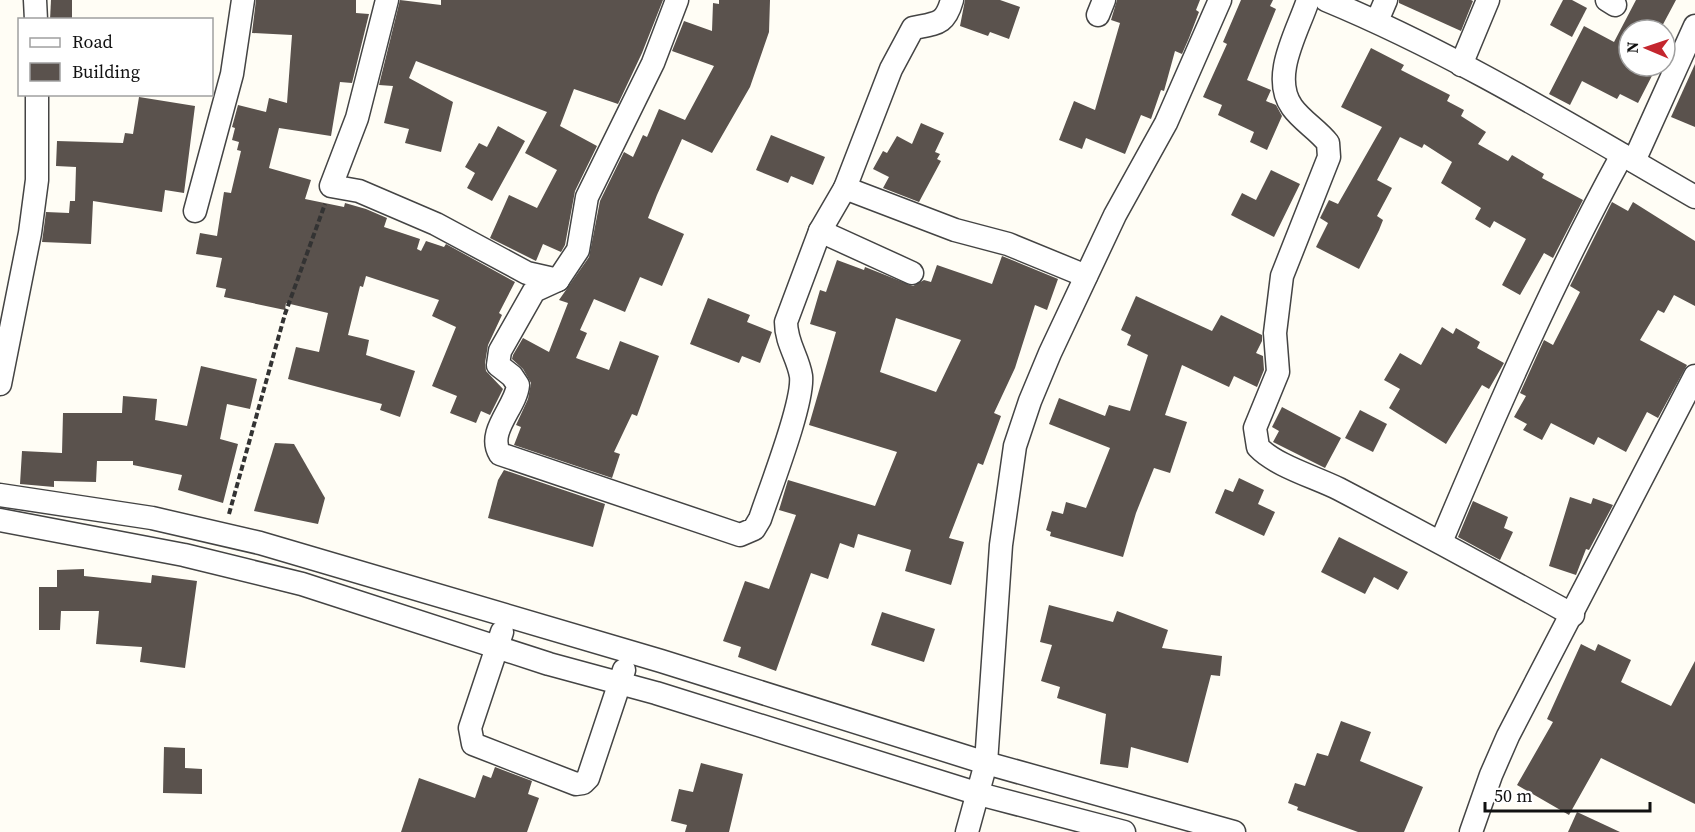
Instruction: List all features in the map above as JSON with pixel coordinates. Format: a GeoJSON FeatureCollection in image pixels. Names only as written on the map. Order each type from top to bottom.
{"type":"FeatureCollection","features":[{"type":"Feature","properties":{"kind":"street"},"geometry":{"type":"LineString","coordinates":[[35,0],[36,18]]}},
{"type":"Feature","properties":{"kind":"street"},"geometry":{"type":"LineString","coordinates":[[195,212],[232,74],[243,0]]}},
{"type":"Feature","properties":{"kind":"street"},"geometry":{"type":"LineString","coordinates":[[387,0],[357,118],[331,186],[359,191],[436,224],[527,273],[558,280]]}},
{"type":"Feature","properties":{"kind":"street"},"geometry":{"type":"LineString","coordinates":[[677,0],[653,63],[587,197],[578,250],[558,280],[534,291],[498,357],[498,365],[512,376],[518,385],[515,399],[498,432],[496,441],[500,454],[723,530],[746,534],[754,530],[760,519],[797,405],[801,375],[786,336],[786,322],[820,231],[845,188],[891,69],[907,37],[914,28],[939,23],[946,17],[952,0]]}},
{"type":"Feature","properties":{"kind":"street"},"geometry":{"type":"LineString","coordinates":[[967,832],[986,763],[1002,545],[1015,446],[1030,401],[1086,276],[1115,215],[1166,123],[1220,0]]}},
{"type":"Feature","properties":{"kind":"street"},"geometry":{"type":"LineString","coordinates":[[1308,0],[1285,67],[1284,83],[1291,106],[1328,143],[1329,157],[1282,276],[1275,333],[1278,372],[1255,428],[1258,447],[1275,460],[1311,475],[1441,542],[1573,615]]}},
{"type":"Feature","properties":{"kind":"street"},"geometry":{"type":"LineString","coordinates":[[1326,0],[1377,21],[1461,65],[1695,197]]}},
{"type":"Feature","properties":{"kind":"street"},"geometry":{"type":"LineString","coordinates":[[1377,21],[1386,0]]}},
{"type":"Feature","properties":{"kind":"street"},"geometry":{"type":"LineString","coordinates":[[1461,65],[1488,0]]}},
{"type":"Feature","properties":{"kind":"street"},"geometry":{"type":"LineString","coordinates":[[1441,542],[1518,363],[1573,244],[1628,158],[1695,26]]}},
{"type":"Feature","properties":{"kind":"street"},"geometry":{"type":"LineString","coordinates":[[0,384],[30,233],[37,180],[37,96]]}},
{"type":"Feature","properties":{"kind":"street"},"geometry":{"type":"LineString","coordinates":[[845,188],[956,230],[1008,244],[1086,276]]}},
{"type":"Feature","properties":{"kind":"street"},"geometry":{"type":"LineString","coordinates":[[820,231],[912,273]]}},
{"type":"Feature","properties":{"kind":"street"},"geometry":{"type":"LineString","coordinates":[[1471,832],[1491,775],[1508,736],[1573,615],[1695,376]]}},
{"type":"Feature","properties":{"kind":"street"},"geometry":{"type":"LineString","coordinates":[[0,495],[152,518],[325,561],[630,652],[986,763],[1234,832]]}},
{"type":"Feature","properties":{"kind":"street"},"geometry":{"type":"LineString","coordinates":[[0,520],[184,555],[302,584],[497,647],[979,794],[1124,832]]}},
{"type":"Feature","properties":{"kind":"street"},"geometry":{"type":"LineString","coordinates":[[507,616],[470,728],[473,744],[576,784],[583,783],[588,778],[630,652]]}},
{"type":"Feature","properties":{"kind":"path"},"geometry":{"type":"LineString","coordinates":[[223,536],[285,314],[331,186]]}},
{"type":"Feature","properties":{"kind":"building"},"geometry":{"type":"Polygon","coordinates":[[[51,0],[72,0],[72,18],[50,18],[51,0]]]}},
{"type":"Feature","properties":{"kind":"building"},"geometry":{"type":"Polygon","coordinates":[[[256,0],[356,0],[356,13],[369,14],[352,83],[340,82],[331,136],[279,128],[269,168],[311,180],[305,199],[344,207],[345,203],[366,209],[387,218],[384,227],[420,239],[417,249],[421,251],[426,241],[444,247],[446,244],[515,282],[499,313],[502,315],[488,345],[485,363],[486,371],[503,389],[490,415],[481,411],[476,423],[450,413],[457,396],[432,386],[456,327],[432,316],[439,300],[366,276],[363,287],[360,286],[348,335],[369,340],[366,355],[415,371],[400,417],[380,410],[382,404],[288,379],[296,347],[319,352],[328,313],[286,303],[285,310],[224,297],[226,289],[216,287],[222,258],[196,254],[200,233],[217,236],[224,192],[231,193],[241,151],[237,150],[239,142],[232,140],[235,128],[232,127],[238,105],[266,112],[269,98],[287,103],[292,35],[252,33],[256,0]]]}},
{"type":"Feature","properties":{"kind":"building"},"geometry":{"type":"Polygon","coordinates":[[[400,0],[441,5],[441,0],[663,0],[618,104],[574,89],[560,126],[597,146],[575,191],[565,245],[561,252],[543,244],[536,261],[490,238],[509,195],[537,208],[557,170],[525,153],[547,112],[416,61],[409,78],[453,102],[441,152],[405,143],[409,129],[384,123],[393,86],[379,85],[400,0]]]}},
{"type":"Feature","properties":{"kind":"building"},"geometry":{"type":"Polygon","coordinates":[[[719,0],[770,0],[769,32],[750,87],[712,153],[682,139],[657,195],[648,218],[684,234],[662,286],[640,277],[625,312],[594,299],[580,330],[587,333],[576,358],[609,370],[620,341],[659,356],[637,416],[632,414],[614,452],[620,454],[612,478],[514,445],[521,427],[516,425],[528,399],[531,383],[523,369],[512,359],[513,355],[523,338],[549,352],[568,303],[559,300],[589,257],[600,201],[624,152],[633,157],[643,135],[647,137],[659,109],[685,120],[714,66],[672,51],[684,21],[712,31],[713,3],[719,4],[719,0]]]}},
{"type":"Feature","properties":{"kind":"building"},"geometry":{"type":"Polygon","coordinates":[[[965,0],[1000,0],[1020,7],[1009,39],[990,32],[988,36],[960,26],[965,0]]]}},
{"type":"Feature","properties":{"kind":"building"},"geometry":{"type":"Polygon","coordinates":[[[1117,0],[1200,0],[1196,10],[1199,12],[1189,38],[1182,54],[1175,51],[1164,91],[1161,90],[1151,119],[1141,115],[1125,154],[1086,138],[1082,149],[1059,140],[1074,101],[1095,110],[1120,23],[1111,20],[1117,0]]]}},
{"type":"Feature","properties":{"kind":"building"},"geometry":{"type":"Polygon","coordinates":[[[1241,0],[1273,0],[1270,6],[1276,9],[1247,80],[1271,90],[1266,101],[1276,105],[1282,116],[1267,150],[1250,142],[1254,132],[1218,115],[1222,105],[1203,97],[1227,44],[1223,42],[1241,0]]]}},
{"type":"Feature","properties":{"kind":"building"},"geometry":{"type":"Polygon","coordinates":[[[1399,0],[1473,1],[1461,31],[1399,3],[1399,0]]]}},
{"type":"Feature","properties":{"kind":"building"},"geometry":{"type":"Polygon","coordinates":[[[1563,0],[1572,0],[1587,8],[1572,37],[1550,25],[1563,0]]]}},
{"type":"Feature","properties":{"kind":"building"},"geometry":{"type":"Polygon","coordinates":[[[1636,0],[1676,0],[1666,18],[1627,18],[1636,0]]]}},
{"type":"Feature","properties":{"kind":"building"},"geometry":{"type":"Polygon","coordinates":[[[1584,26],[1614,42],[1617,36],[1617,78],[1651,78],[1638,103],[1620,94],[1617,99],[1582,81],[1570,105],[1549,94],[1584,26]]]}},
{"type":"Feature","properties":{"kind":"building"},"geometry":{"type":"Polygon","coordinates":[[[1371,48],[1404,65],[1401,70],[1450,95],[1447,101],[1464,110],[1461,116],[1486,132],[1478,144],[1508,161],[1512,155],[1544,174],[1542,178],[1583,200],[1553,258],[1544,253],[1520,295],[1502,285],[1526,239],[1494,221],[1490,228],[1475,219],[1481,208],[1441,183],[1452,162],[1424,144],[1422,148],[1400,137],[1377,180],[1392,188],[1377,216],[1383,220],[1379,230],[1359,269],[1316,247],[1328,223],[1320,218],[1329,200],[1338,204],[1382,127],[1341,107],[1371,48]]]}},
{"type":"Feature","properties":{"kind":"building"},"geometry":{"type":"Polygon","coordinates":[[[1695,64],[1695,127],[1671,117],[1695,64]]]}},
{"type":"Feature","properties":{"kind":"building"},"geometry":{"type":"Polygon","coordinates":[[[139,97],[195,106],[184,193],[165,190],[162,212],[93,201],[91,244],[42,242],[46,212],[69,213],[70,201],[75,201],[76,167],[56,166],[57,141],[123,143],[125,133],[133,134],[139,97]]]}},
{"type":"Feature","properties":{"kind":"building"},"geometry":{"type":"Polygon","coordinates":[[[921,123],[944,133],[935,152],[940,154],[937,159],[941,161],[919,202],[883,188],[889,177],[873,169],[883,151],[887,153],[897,136],[912,144],[921,123]]]}},
{"type":"Feature","properties":{"kind":"building"},"geometry":{"type":"Polygon","coordinates":[[[498,126],[525,141],[492,201],[467,188],[475,173],[465,167],[479,143],[487,147],[498,126]]]}},
{"type":"Feature","properties":{"kind":"building"},"geometry":{"type":"Polygon","coordinates":[[[771,135],[825,157],[813,185],[791,176],[788,183],[756,170],[771,135]]]}},
{"type":"Feature","properties":{"kind":"building"},"geometry":{"type":"Polygon","coordinates":[[[1271,170],[1300,184],[1274,237],[1231,215],[1242,193],[1256,200],[1271,170]]]}},
{"type":"Feature","properties":{"kind":"building"},"geometry":{"type":"Polygon","coordinates":[[[1612,202],[1628,211],[1633,202],[1695,241],[1695,306],[1674,295],[1664,313],[1658,310],[1640,340],[1687,365],[1658,418],[1647,412],[1626,452],[1598,437],[1594,445],[1551,423],[1542,440],[1523,430],[1527,424],[1514,417],[1526,396],[1520,393],[1544,340],[1553,345],[1580,292],[1570,286],[1612,202]]]}},
{"type":"Feature","properties":{"kind":"building"},"geometry":{"type":"Polygon","coordinates":[[[1002,256],[1058,279],[1047,310],[1035,305],[1015,368],[994,413],[1001,416],[983,465],[978,463],[949,538],[964,542],[951,585],[905,571],[911,550],[858,534],[854,548],[840,543],[828,579],[811,573],[776,671],[738,657],[741,647],[723,641],[745,581],[769,589],[796,515],[779,510],[788,480],[875,506],[897,452],[809,425],[836,332],[810,324],[820,290],[826,292],[837,260],[864,270],[865,267],[913,286],[924,280],[931,282],[937,265],[992,284],[1002,256]],[[896,318],[880,372],[936,392],[961,340],[896,318]]]}},
{"type":"Feature","properties":{"kind":"building"},"geometry":{"type":"Polygon","coordinates":[[[1136,296],[1212,331],[1221,315],[1262,335],[1262,341],[1256,353],[1263,356],[1264,370],[1257,387],[1234,376],[1229,387],[1182,365],[1165,415],[1187,422],[1170,473],[1154,468],[1136,513],[1123,557],[1050,536],[1051,532],[1046,530],[1052,511],[1063,514],[1066,502],[1086,508],[1110,448],[1049,424],[1059,398],[1105,416],[1109,405],[1130,411],[1148,355],[1127,345],[1131,335],[1121,330],[1136,296]]]}},
{"type":"Feature","properties":{"kind":"building"},"geometry":{"type":"Polygon","coordinates":[[[708,298],[750,315],[747,322],[772,332],[760,363],[742,356],[739,363],[690,344],[708,298]]]}},
{"type":"Feature","properties":{"kind":"building"},"geometry":{"type":"Polygon","coordinates":[[[1442,327],[1453,334],[1456,328],[1480,342],[1477,348],[1504,363],[1489,389],[1482,385],[1446,444],[1389,408],[1400,389],[1384,380],[1400,353],[1421,365],[1442,327]]]}},
{"type":"Feature","properties":{"kind":"building"},"geometry":{"type":"Polygon","coordinates":[[[201,366],[257,379],[250,409],[227,404],[220,439],[238,444],[223,503],[178,490],[182,475],[133,465],[133,461],[97,461],[96,482],[54,481],[54,487],[20,484],[22,451],[62,453],[63,413],[122,413],[123,396],[157,399],[155,420],[187,426],[201,366]]]}},
{"type":"Feature","properties":{"kind":"building"},"geometry":{"type":"Polygon","coordinates":[[[1282,407],[1341,438],[1325,468],[1273,442],[1279,431],[1272,427],[1282,407]]]}},
{"type":"Feature","properties":{"kind":"building"},"geometry":{"type":"Polygon","coordinates":[[[1360,410],[1387,424],[1373,452],[1345,438],[1360,410]]]}},
{"type":"Feature","properties":{"kind":"building"},"geometry":{"type":"Polygon","coordinates":[[[275,443],[294,444],[325,498],[318,524],[254,511],[275,443]]]}},
{"type":"Feature","properties":{"kind":"building"},"geometry":{"type":"Polygon","coordinates":[[[504,470],[605,504],[593,547],[488,518],[498,480],[504,470]]]}},
{"type":"Feature","properties":{"kind":"building"},"geometry":{"type":"Polygon","coordinates":[[[1239,478],[1264,490],[1258,504],[1275,512],[1264,536],[1215,513],[1225,489],[1233,492],[1239,478]]]}},
{"type":"Feature","properties":{"kind":"building"},"geometry":{"type":"Polygon","coordinates":[[[1570,497],[1591,504],[1593,498],[1613,505],[1589,550],[1586,549],[1576,575],[1549,566],[1570,497]]]}},
{"type":"Feature","properties":{"kind":"building"},"geometry":{"type":"Polygon","coordinates":[[[1473,501],[1508,517],[1504,528],[1513,532],[1500,560],[1458,537],[1473,501]]]}},
{"type":"Feature","properties":{"kind":"building"},"geometry":{"type":"Polygon","coordinates":[[[1339,537],[1408,572],[1398,590],[1374,577],[1365,594],[1321,572],[1339,537]]]}},
{"type":"Feature","properties":{"kind":"building"},"geometry":{"type":"Polygon","coordinates":[[[84,569],[84,576],[151,583],[152,575],[197,581],[185,668],[140,662],[142,647],[96,644],[99,611],[61,611],[60,630],[39,630],[39,587],[57,587],[57,570],[84,569]]]}},
{"type":"Feature","properties":{"kind":"building"},"geometry":{"type":"Polygon","coordinates":[[[1049,605],[1113,622],[1117,611],[1168,630],[1162,648],[1222,656],[1220,676],[1211,675],[1188,763],[1131,747],[1128,768],[1100,764],[1106,714],[1057,698],[1060,687],[1041,681],[1052,645],[1040,642],[1049,605]]]}},
{"type":"Feature","properties":{"kind":"building"},"geometry":{"type":"Polygon","coordinates":[[[882,612],[935,629],[924,662],[871,645],[882,612]]]}},
{"type":"Feature","properties":{"kind":"building"},"geometry":{"type":"Polygon","coordinates":[[[1581,644],[1595,651],[1598,644],[1631,660],[1621,682],[1671,706],[1695,661],[1695,804],[1601,758],[1569,815],[1517,785],[1553,722],[1547,719],[1581,644]]]}},
{"type":"Feature","properties":{"kind":"building"},"geometry":{"type":"Polygon","coordinates":[[[1341,721],[1371,732],[1360,761],[1423,787],[1404,832],[1358,832],[1297,810],[1298,807],[1288,803],[1295,783],[1305,786],[1317,753],[1328,756],[1341,721]]]}},
{"type":"Feature","properties":{"kind":"building"},"geometry":{"type":"Polygon","coordinates":[[[164,747],[185,748],[185,768],[202,769],[202,794],[163,793],[164,747]]]}},
{"type":"Feature","properties":{"kind":"building"},"geometry":{"type":"Polygon","coordinates":[[[701,763],[743,774],[729,832],[685,832],[687,825],[671,821],[679,789],[693,792],[701,763]]]}},
{"type":"Feature","properties":{"kind":"building"},"geometry":{"type":"Polygon","coordinates":[[[495,767],[532,781],[528,794],[539,798],[527,832],[401,832],[419,778],[475,798],[483,775],[491,778],[495,767]]]}},
{"type":"Feature","properties":{"kind":"building"},"geometry":{"type":"Polygon","coordinates":[[[1577,812],[1620,832],[1568,832],[1577,812]]]}}]}
